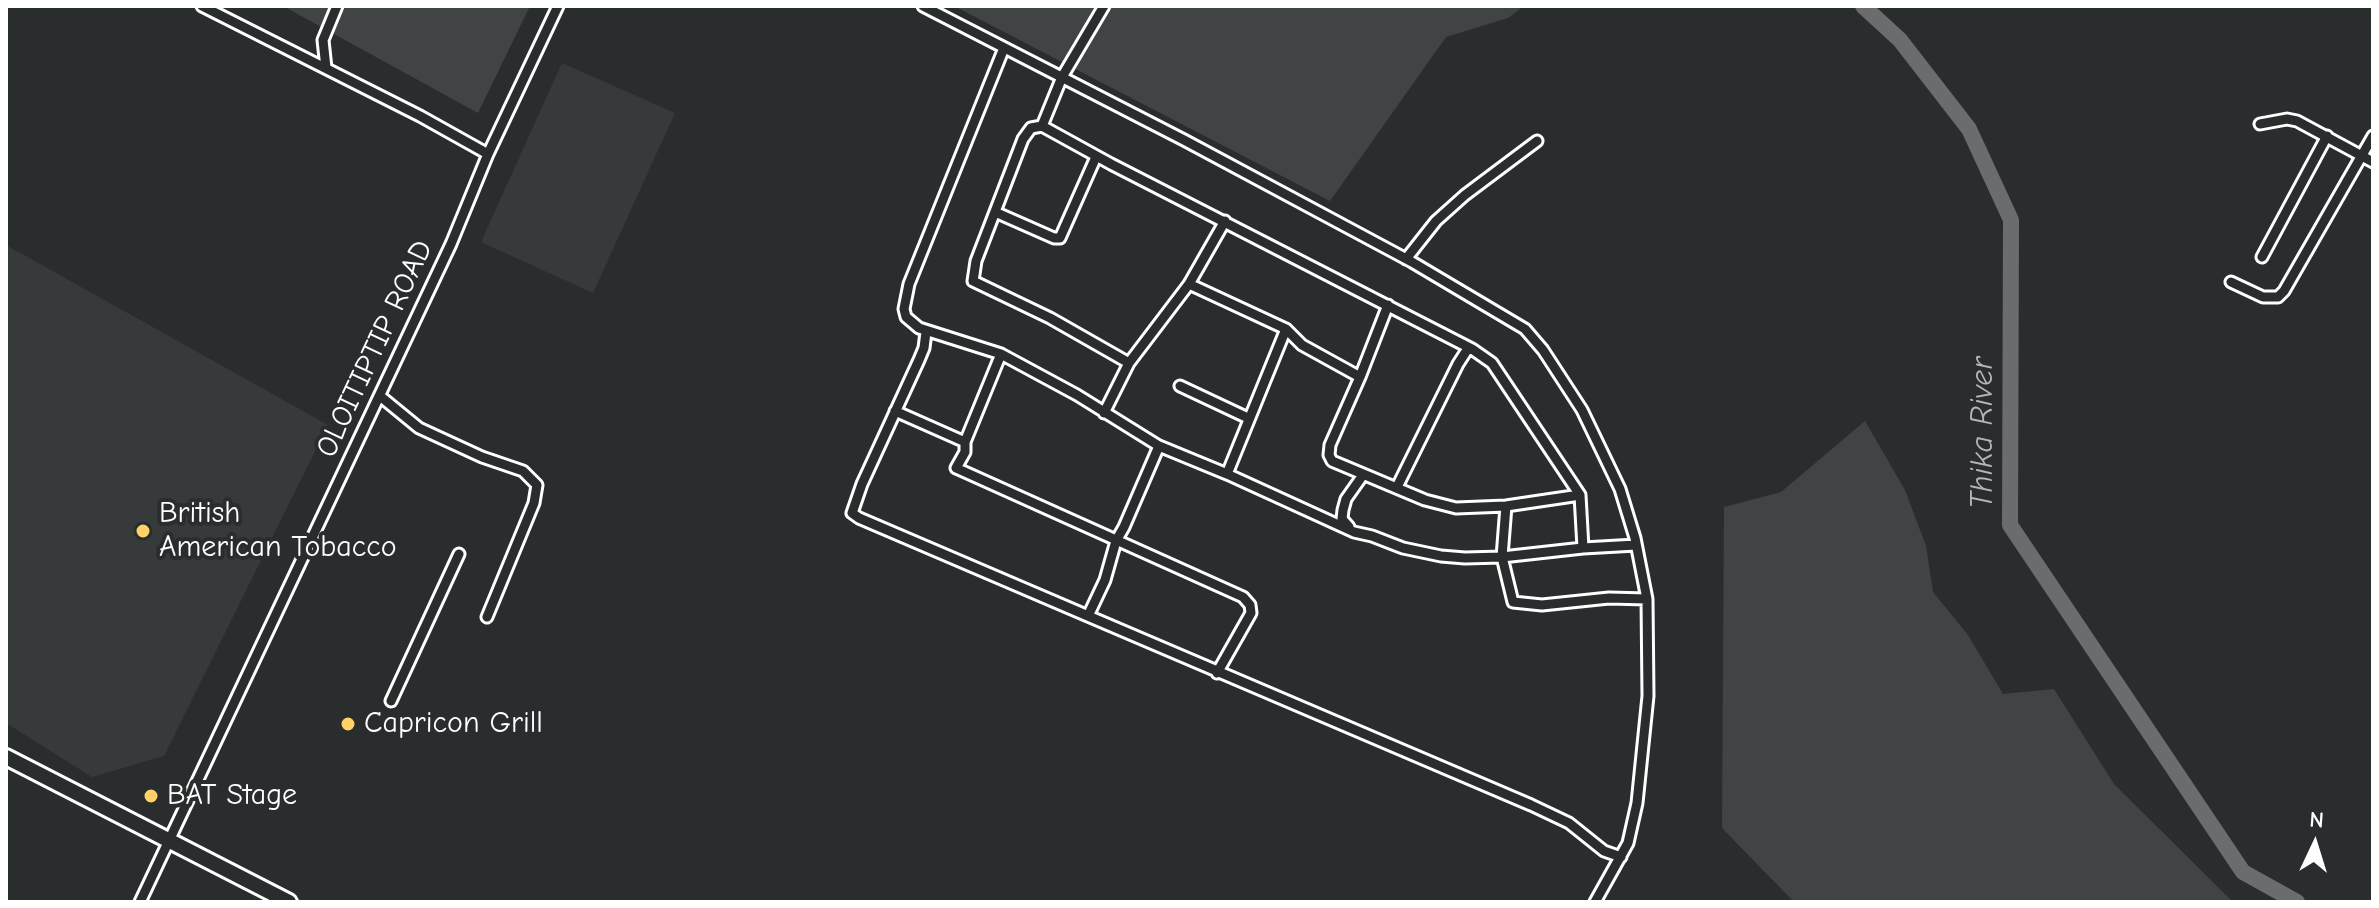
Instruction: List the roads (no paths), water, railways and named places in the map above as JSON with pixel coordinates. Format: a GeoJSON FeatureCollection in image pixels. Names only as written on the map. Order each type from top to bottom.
{"type":"FeatureCollection","features":[{"type":"Feature","properties":{"kind":"highway"},"geometry":{"type":"LineString","coordinates":[[6,757],[289,902]]}},
{"type":"Feature","properties":{"kind":"street"},"geometry":{"type":"LineString","coordinates":[[202,6],[420,116],[488,154]]}},
{"type":"Feature","properties":{"kind":"street"},"geometry":{"type":"LineString","coordinates":[[326,68],[323,40],[337,6]]}},
{"type":"Feature","properties":{"kind":"street","name":"OLOITIPTIP ROAD"},"geometry":{"type":"LineString","coordinates":[[140,902],[451,244],[488,154],[558,6]]}},
{"type":"Feature","properties":{"kind":"street"},"geometry":{"type":"LineString","coordinates":[[923,6],[1406,259],[1525,329],[1543,350],[1582,410],[1620,489],[1647,599],[1648,696],[1640,780],[1632,825],[1621,857],[1599,900]]}},
{"type":"Feature","properties":{"kind":"street"},"geometry":{"type":"LineString","coordinates":[[1042,126],[1062,77],[1104,6]]}},
{"type":"Feature","properties":{"kind":"street"},"geometry":{"type":"LineString","coordinates":[[1004,48],[904,301],[906,317],[926,332],[1001,354],[1077,395],[1159,446],[1354,532],[1433,555],[1502,557],[1636,545]]}},
{"type":"Feature","properties":{"kind":"street"},"geometry":{"type":"LineString","coordinates":[[2260,124],[2287,119],[2327,136],[2373,162]]}},
{"type":"Feature","properties":{"kind":"street"},"geometry":{"type":"LineString","coordinates":[[1129,363],[1050,318],[973,281],[976,261],[1026,133],[1035,126],[1042,126],[1096,157],[1388,305],[1472,349],[1492,363],[1580,495],[1583,548]]}},
{"type":"Feature","properties":{"kind":"street"},"geometry":{"type":"LineString","coordinates":[[2262,257],[2327,136]]}},
{"type":"Feature","properties":{"kind":"street"},"geometry":{"type":"LineString","coordinates":[[2231,282],[2263,297],[2278,297],[2294,276],[2373,136]]}},
{"type":"Feature","properties":{"kind":"street"},"geometry":{"type":"LineString","coordinates":[[1406,259],[1436,221],[1537,141]]}},
{"type":"Feature","properties":{"kind":"street"},"geometry":{"type":"LineString","coordinates":[[995,212],[1060,238],[1096,157]]}},
{"type":"Feature","properties":{"kind":"street"},"geometry":{"type":"LineString","coordinates":[[1104,413],[1129,363],[1189,284],[1225,221]]}},
{"type":"Feature","properties":{"kind":"street"},"geometry":{"type":"LineString","coordinates":[[1189,284],[1286,329],[1302,345],[1360,377]]}},
{"type":"Feature","properties":{"kind":"street"},"geometry":{"type":"LineString","coordinates":[[1388,305],[1330,445],[1332,461],[1425,500],[1456,508],[1506,506],[1580,495]]}},
{"type":"Feature","properties":{"kind":"street"},"geometry":{"type":"LineString","coordinates":[[1227,474],[1286,329]]}},
{"type":"Feature","properties":{"kind":"street"},"geometry":{"type":"LineString","coordinates":[[926,332],[924,348],[862,484],[852,513],[1217,673],[1531,805],[1569,823],[1604,851],[1621,857]]}},
{"type":"Feature","properties":{"kind":"street"},"geometry":{"type":"LineString","coordinates":[[1397,487],[1458,364],[1467,350],[1472,349]]}},
{"type":"Feature","properties":{"kind":"street"},"geometry":{"type":"LineString","coordinates":[[1001,354],[965,442],[965,452],[956,468],[1243,597],[1250,605],[1251,613],[1217,673]]}},
{"type":"Feature","properties":{"kind":"street"},"geometry":{"type":"LineString","coordinates":[[1180,386],[1248,418]]}},
{"type":"Feature","properties":{"kind":"street"},"geometry":{"type":"LineString","coordinates":[[380,396],[419,428],[482,457],[523,471],[537,485],[534,503],[487,617]]}},
{"type":"Feature","properties":{"kind":"street"},"geometry":{"type":"LineString","coordinates":[[895,411],[965,442]]}},
{"type":"Feature","properties":{"kind":"street"},"geometry":{"type":"LineString","coordinates":[[1088,616],[1105,580],[1116,541],[1159,446]]}},
{"type":"Feature","properties":{"kind":"street"},"geometry":{"type":"LineString","coordinates":[[1354,532],[1344,522],[1343,510],[1353,487],[1363,475]]}},
{"type":"Feature","properties":{"kind":"street"},"geometry":{"type":"LineString","coordinates":[[1506,506],[1502,557],[1513,602],[1542,605],[1609,598],[1647,599]]}},
{"type":"Feature","properties":{"kind":"street"},"geometry":{"type":"LineString","coordinates":[[391,701],[459,554]]}},
{"type":"Feature","properties":{"kind":"waterway","name":"Thika River"},"geometry":{"type":"LineString","coordinates":[[1863,6],[1900,40],[1969,129],[2011,220],[2010,525],[2243,872],[2297,902]]}},
{"type":"Feature","properties":{"kind":"place","name":"British American Tobacco"},"geometry":{"type":"Point","coordinates":[143,531]}},
{"type":"Feature","properties":{"kind":"place","name":"Capricon Grill"},"geometry":{"type":"Point","coordinates":[348,724]}},
{"type":"Feature","properties":{"kind":"place","name":"BAT Stage"},"geometry":{"type":"Point","coordinates":[151,796]}}]}
